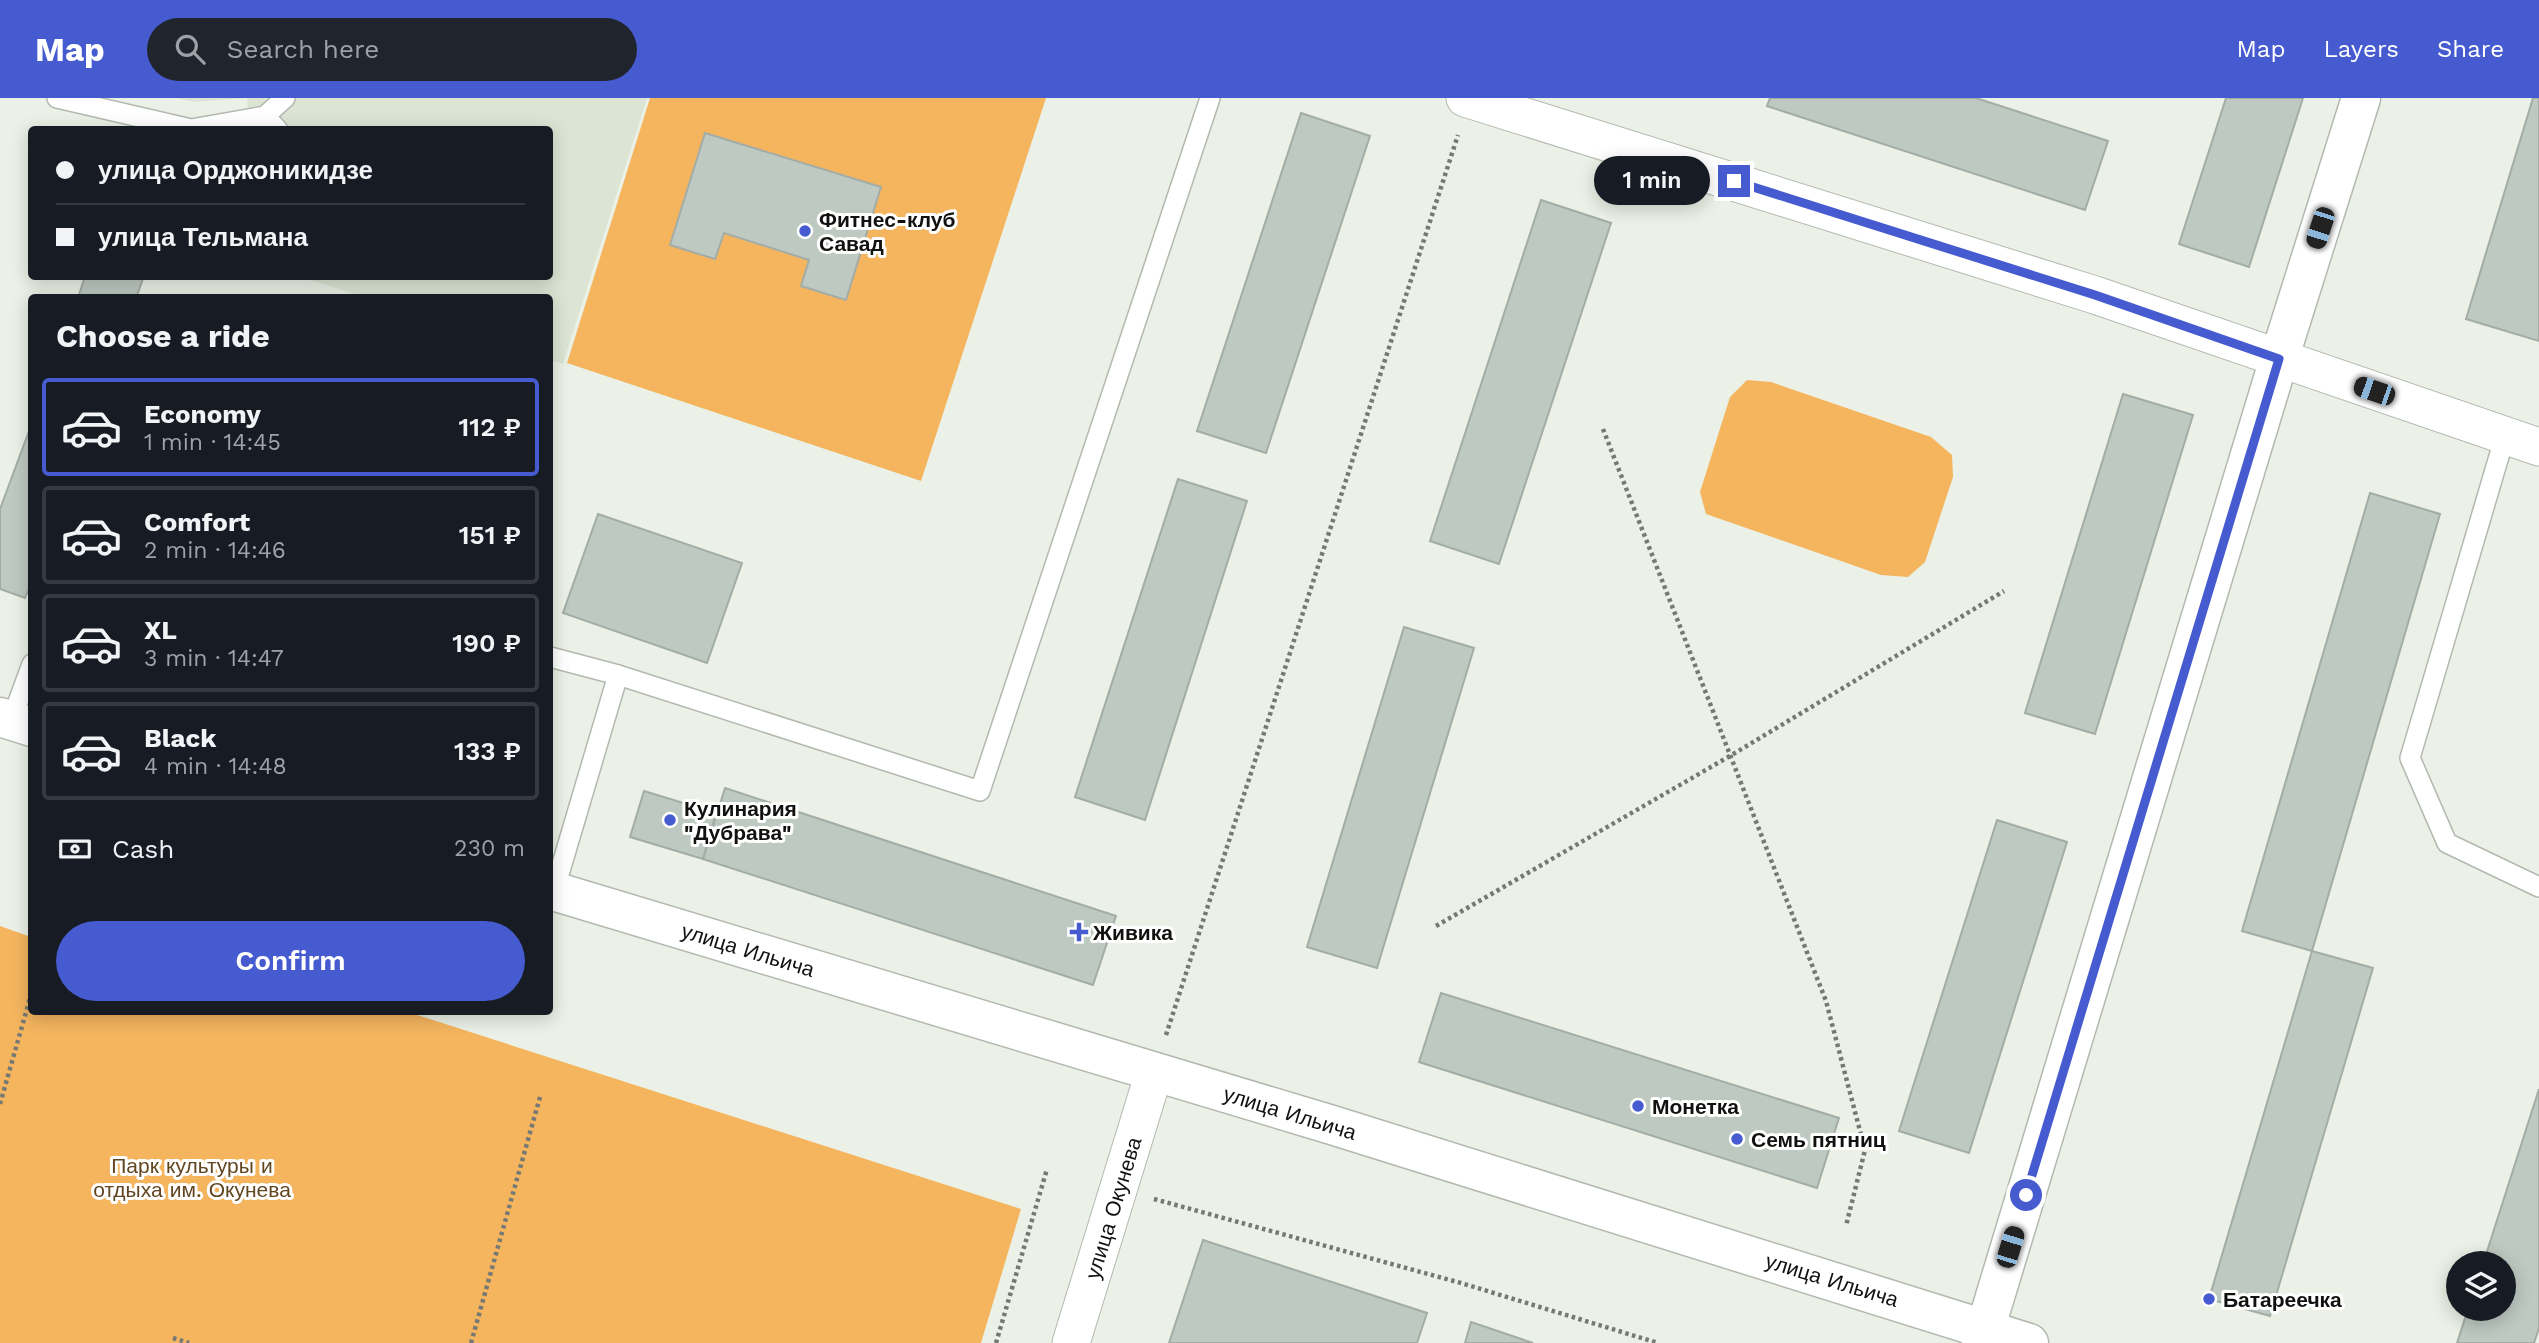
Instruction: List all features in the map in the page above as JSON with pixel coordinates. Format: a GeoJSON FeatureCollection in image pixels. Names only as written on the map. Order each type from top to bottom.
{"type":"FeatureCollection","features":[{"type":"Feature","properties":{"kind":"street"},"geometry":{"type":"LineString","coordinates":[[1983,1336],[2279,359],[2361,98]]}},
{"type":"Feature","properties":{"kind":"street"},"geometry":{"type":"LineString","coordinates":[[1468,99],[2095,295],[2539,447]]}},
{"type":"Feature","properties":{"kind":"street","name":"улица Ильича"},"geometry":{"type":"LineString","coordinates":[[553,890],[1154,1073],[1983,1336],[2029,1343]]}},
{"type":"Feature","properties":{"kind":"street","name":"улица Окунева"},"geometry":{"type":"LineString","coordinates":[[1071,1343],[1154,1073]]}},
{"type":"Feature","properties":{"kind":"lane"},"geometry":{"type":"LineString","coordinates":[[57,98],[178,126]]}},
{"type":"Feature","properties":{"kind":"lane"},"geometry":{"type":"LineString","coordinates":[[232,126],[272,123],[285,98]]}},
{"type":"Feature","properties":{"kind":"lane"},"geometry":{"type":"LineString","coordinates":[[553,658],[618,675],[980,791],[1210,98]]}},
{"type":"Feature","properties":{"kind":"lane"},"geometry":{"type":"LineString","coordinates":[[2505,436],[2410,758],[2448,843],[2539,887]]}},
{"type":"Feature","properties":{"kind":"lane"},"geometry":{"type":"LineString","coordinates":[[553,887],[618,675]]}},
{"type":"Feature","properties":{"kind":"lane"},"geometry":{"type":"LineString","coordinates":[[14,722],[28,677]]}},
{"type":"Feature","properties":{"kind":"path"},"geometry":{"type":"LineString","coordinates":[[1154,1073],[1468,99]]}},
{"type":"Feature","properties":{"kind":"path"},"geometry":{"type":"LineString","coordinates":[[1603,429],[1826,1001],[1865,1150],[1846,1226]]}},
{"type":"Feature","properties":{"kind":"path"},"geometry":{"type":"LineString","coordinates":[[1436,926],[1730,756],[2004,591]]}},
{"type":"Feature","properties":{"kind":"path"},"geometry":{"type":"LineString","coordinates":[[0,1104],[28,1005]]}},
{"type":"Feature","properties":{"kind":"path"},"geometry":{"type":"LineString","coordinates":[[471,1343],[540,1097]]}},
{"type":"Feature","properties":{"kind":"path"},"geometry":{"type":"LineString","coordinates":[[996,1343],[1047,1169]]}},
{"type":"Feature","properties":{"kind":"path"},"geometry":{"type":"LineString","coordinates":[[1119,1189],[1461,1283],[1658,1343]]}},
{"type":"Feature","properties":{"kind":"path"},"geometry":{"type":"LineString","coordinates":[[173,1338],[189,1343]]}},
{"type":"Feature","properties":{"kind":"shaded area"},"geometry":{"type":"Polygon","coordinates":[[[176,98],[247,98],[194,102],[176,98]]]}},
{"type":"Feature","properties":{"kind":"shaded area"},"geometry":{"type":"Polygon","coordinates":[[[247,98],[647,98],[563,364],[553,361],[553,294],[355,294],[310,280],[553,280],[553,126],[249,126],[247,98]]]}},
{"type":"Feature","properties":{"kind":"green space","name":"Фитнес-клуб Савад"},"geometry":{"type":"Polygon","coordinates":[[[650,98],[1046,98],[921,481],[567,363],[650,98]]]}},
{"type":"Feature","properties":{"kind":"green space"},"geometry":{"type":"Polygon","coordinates":[[[1747,380],[1771,382],[1931,437],[1952,455],[1953,477],[1925,562],[1908,577],[1881,575],[1706,514],[1700,492],[1730,397],[1747,380]]]}},
{"type":"Feature","properties":{"kind":"green space","name":"Парк культуры и отдыха им. Окунева"},"geometry":{"type":"Polygon","coordinates":[[[0,926],[28,936],[28,1015],[417,1015],[1021,1209],[981,1343],[0,1343],[0,926]]]}},
{"type":"Feature","properties":{"kind":"building"},"geometry":{"type":"Polygon","coordinates":[[[1770,98],[1976,98],[2108,141],[2085,210],[1767,106],[1770,98]]]}},
{"type":"Feature","properties":{"kind":"building"},"geometry":{"type":"Polygon","coordinates":[[[2226,98],[2303,98],[2249,267],[2179,244],[2226,98]]]}},
{"type":"Feature","properties":{"kind":"building"},"geometry":{"type":"Polygon","coordinates":[[[2533,98],[2539,98],[2539,341],[2466,319],[2533,98]]]}},
{"type":"Feature","properties":{"kind":"building"},"geometry":{"type":"Polygon","coordinates":[[[1301,113],[1370,136],[1266,453],[1197,431],[1301,113]]]}},
{"type":"Feature","properties":{"kind":"building"},"geometry":{"type":"Polygon","coordinates":[[[705,133],[881,187],[846,300],[801,286],[809,260],[724,233],[715,259],[670,245],[705,133]]]}},
{"type":"Feature","properties":{"kind":"building"},"geometry":{"type":"Polygon","coordinates":[[[1541,200],[1611,223],[1499,564],[1430,541],[1541,200]]]}},
{"type":"Feature","properties":{"kind":"building"},"geometry":{"type":"Polygon","coordinates":[[[84,280],[143,280],[137,294],[79,294],[84,280]]]}},
{"type":"Feature","properties":{"kind":"building"},"geometry":{"type":"Polygon","coordinates":[[[2123,394],[2193,415],[2095,734],[2025,713],[2123,394]]]}},
{"type":"Feature","properties":{"kind":"building"},"geometry":{"type":"Polygon","coordinates":[[[28,434],[28,591],[25,598],[0,589],[0,509],[28,434]]]}},
{"type":"Feature","properties":{"kind":"building"},"geometry":{"type":"Polygon","coordinates":[[[1178,479],[1247,501],[1145,820],[1075,797],[1178,479]]]}},
{"type":"Feature","properties":{"kind":"building"},"geometry":{"type":"Polygon","coordinates":[[[2370,493],[2440,514],[2312,951],[2242,931],[2370,493]]]}},
{"type":"Feature","properties":{"kind":"building"},"geometry":{"type":"Polygon","coordinates":[[[598,514],[742,563],[707,663],[563,613],[598,514]]]}},
{"type":"Feature","properties":{"kind":"building"},"geometry":{"type":"Polygon","coordinates":[[[1404,627],[1474,648],[1377,968],[1307,947],[1404,627]]]}},
{"type":"Feature","properties":{"kind":"building"},"geometry":{"type":"Polygon","coordinates":[[[725,788],[1116,916],[1093,985],[703,859],[725,788]]]}},
{"type":"Feature","properties":{"kind":"building"},"geometry":{"type":"Polygon","coordinates":[[[644,791],[716,813],[703,859],[630,837],[644,791]]]}},
{"type":"Feature","properties":{"kind":"building"},"geometry":{"type":"Polygon","coordinates":[[[1997,820],[2067,842],[1969,1153],[1899,1131],[1997,820]]]}},
{"type":"Feature","properties":{"kind":"building"},"geometry":{"type":"Polygon","coordinates":[[[2312,951],[2373,968],[2270,1316],[2209,1299],[2312,951]]]}},
{"type":"Feature","properties":{"kind":"building"},"geometry":{"type":"Polygon","coordinates":[[[1441,993],[1839,1118],[1817,1188],[1419,1062],[1441,993]]]}},
{"type":"Feature","properties":{"kind":"building"},"geometry":{"type":"Polygon","coordinates":[[[2539,1089],[2539,1328],[2534,1343],[2457,1343],[2464,1321],[2516,1321],[2516,1251],[2487,1251],[2539,1089]]]}},
{"type":"Feature","properties":{"kind":"building"},"geometry":{"type":"Polygon","coordinates":[[[1203,1240],[1427,1313],[1417,1343],[1169,1343],[1203,1240]]]}},
{"type":"Feature","properties":{"kind":"building"},"geometry":{"type":"Polygon","coordinates":[[[1471,1322],[1533,1343],[1465,1343],[1471,1322]]]}},
{"type":"Feature","properties":{"kind":"place","name":"Фитнес-клуб Савад"},"geometry":{"type":"Point","coordinates":[805,231]}},
{"type":"Feature","properties":{"kind":"place","name":"Кулинария \"Дубрава\""},"geometry":{"type":"Point","coordinates":[670,820]}},
{"type":"Feature","properties":{"kind":"place","name":"Живика"},"geometry":{"type":"Point","coordinates":[1079,932]}},
{"type":"Feature","properties":{"kind":"place","name":"Монетка"},"geometry":{"type":"Point","coordinates":[1638,1106]}},
{"type":"Feature","properties":{"kind":"place","name":"Семь пятниц"},"geometry":{"type":"Point","coordinates":[1737,1139]}},
{"type":"Feature","properties":{"kind":"place","name":"Батареечка"},"geometry":{"type":"Point","coordinates":[2209,1299]}},
{"type":"Feature","properties":{"kind":"route"},"geometry":{"type":"LineString","coordinates":[[1734,181],[2095,295],[2279,359],[2026,1195]]}}]}
